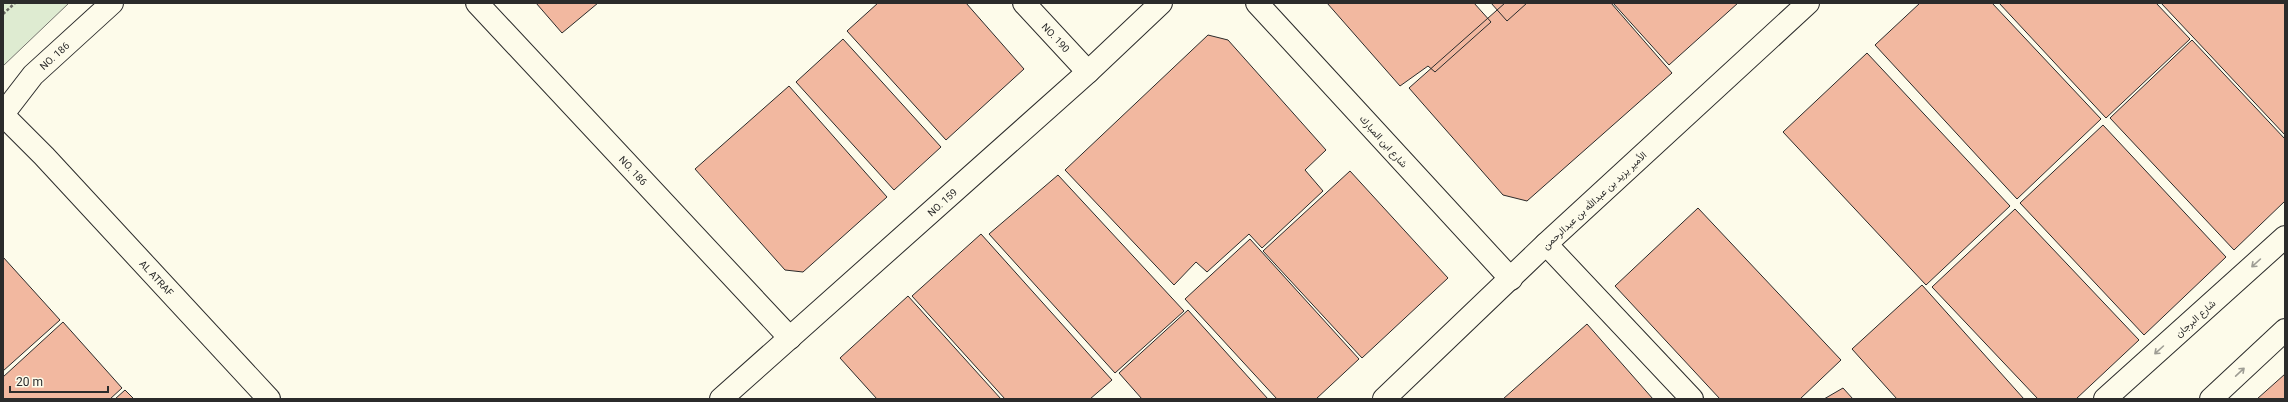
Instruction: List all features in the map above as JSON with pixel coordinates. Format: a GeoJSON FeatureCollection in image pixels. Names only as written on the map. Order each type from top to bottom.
{"type":"FeatureCollection","features":[{"type":"Feature","properties":{"kind":"street","name":"NO. 186"},"geometry":{"type":"LineString","coordinates":[[44,156],[3,114],[33,75],[112,3]]}},
{"type":"Feature","properties":{"kind":"street","name":"NO. 186"},"geometry":{"type":"LineString","coordinates":[[477,3],[790,338]]}},
{"type":"Feature","properties":{"kind":"street","name":"NO. 190"},"geometry":{"type":"LineString","coordinates":[[1024,3],[1088,72]]}},
{"type":"Feature","properties":{"kind":"street","name":"NO. 159"},"geometry":{"type":"LineString","coordinates":[[722,399],[1088,72],[1161,3]]}},
{"type":"Feature","properties":{"kind":"street","name":"شارع ابن المبارك"},"geometry":{"type":"LineString","coordinates":[[1258,3],[1511,280]]}},
{"type":"Feature","properties":{"kind":"street","name":"الأمير يزيد بن عبدالله بن عبدالرحمن"},"geometry":{"type":"LineString","coordinates":[[1384,399],[1511,280],[1546,244],[1808,3]]}},
{"type":"Feature","properties":{"kind":"street","name":"AL ATRAF"},"geometry":{"type":"LineString","coordinates":[[44,156],[269,399]]}},
{"type":"Feature","properties":{"kind":"street","name":"شارع البرجان"},"geometry":{"type":"LineString","coordinates":[[2105,399],[2285,237]]}},
{"type":"Feature","properties":{"kind":"street"},"geometry":{"type":"LineString","coordinates":[[1546,244],[1692,399]]}},
{"type":"Feature","properties":{"kind":"street"},"geometry":{"type":"LineString","coordinates":[[2211,399],[2285,330]]}},
{"type":"Feature","properties":{"kind":"path"},"geometry":{"type":"LineString","coordinates":[[3,14],[15,3]]}},
{"type":"Feature","properties":{"kind":"green space"},"geometry":{"type":"Polygon","coordinates":[[[3,3],[69,3],[3,66],[3,3]]]}},
{"type":"Feature","properties":{"kind":"building"},"geometry":{"type":"Polygon","coordinates":[[[536,3],[598,3],[562,33],[536,3]]]}},
{"type":"Feature","properties":{"kind":"building"},"geometry":{"type":"Polygon","coordinates":[[[878,3],[966,3],[1024,69],[946,140],[847,31],[878,3]]]}},
{"type":"Feature","properties":{"kind":"building"},"geometry":{"type":"Polygon","coordinates":[[[1327,3],[1474,3],[1491,22],[1435,72],[1428,66],[1400,86],[1327,3]]]}},
{"type":"Feature","properties":{"kind":"building"},"geometry":{"type":"Polygon","coordinates":[[[1491,3],[1527,3],[1507,21],[1491,3]]]}},
{"type":"Feature","properties":{"kind":"building"},"geometry":{"type":"Polygon","coordinates":[[[1505,3],[1611,3],[1672,73],[1527,201],[1503,195],[1409,88],[1505,3]]]}},
{"type":"Feature","properties":{"kind":"building"},"geometry":{"type":"Polygon","coordinates":[[[1613,3],[1738,3],[1669,65],[1613,3]]]}},
{"type":"Feature","properties":{"kind":"building"},"geometry":{"type":"Polygon","coordinates":[[[1920,3],[1992,3],[2101,119],[2017,199],[1875,45],[1920,3]]]}},
{"type":"Feature","properties":{"kind":"building"},"geometry":{"type":"Polygon","coordinates":[[[1999,3],[2156,3],[2190,39],[2106,118],[1999,3]]]}},
{"type":"Feature","properties":{"kind":"building"},"geometry":{"type":"Polygon","coordinates":[[[2161,3],[2285,3],[2285,135],[2161,3]]]}},
{"type":"Feature","properties":{"kind":"building"},"geometry":{"type":"Polygon","coordinates":[[[1208,35],[1228,40],[1326,150],[1305,170],[1323,191],[1262,248],[1249,234],[1207,272],[1196,262],[1174,285],[1065,170],[1208,35]]]}},
{"type":"Feature","properties":{"kind":"building"},"geometry":{"type":"Polygon","coordinates":[[[843,39],[941,147],[894,190],[796,82],[843,39]]]}},
{"type":"Feature","properties":{"kind":"building"},"geometry":{"type":"Polygon","coordinates":[[[2192,40],[2285,139],[2285,201],[2234,250],[2110,118],[2192,40]]]}},
{"type":"Feature","properties":{"kind":"building"},"geometry":{"type":"Polygon","coordinates":[[[1867,53],[2010,206],[1926,285],[1783,132],[1867,53]]]}},
{"type":"Feature","properties":{"kind":"building"},"geometry":{"type":"Polygon","coordinates":[[[789,86],[887,197],[803,272],[785,270],[695,169],[789,86]]]}},
{"type":"Feature","properties":{"kind":"building"},"geometry":{"type":"Polygon","coordinates":[[[2103,125],[2226,257],[2144,335],[2020,203],[2103,125]]]}},
{"type":"Feature","properties":{"kind":"building"},"geometry":{"type":"Polygon","coordinates":[[[1350,171],[1448,278],[1362,358],[1263,251],[1350,171]]]}},
{"type":"Feature","properties":{"kind":"building"},"geometry":{"type":"Polygon","coordinates":[[[1058,175],[1184,311],[1115,373],[989,234],[1058,175]]]}},
{"type":"Feature","properties":{"kind":"building"},"geometry":{"type":"Polygon","coordinates":[[[1698,208],[1841,360],[1800,399],[1720,399],[1615,286],[1698,208]]]}},
{"type":"Feature","properties":{"kind":"building"},"geometry":{"type":"Polygon","coordinates":[[[2015,209],[2139,340],[2076,399],[2038,399],[1932,287],[2015,209]]]}},
{"type":"Feature","properties":{"kind":"building"},"geometry":{"type":"Polygon","coordinates":[[[981,234],[1112,380],[1090,399],[1005,399],[912,296],[981,234]]]}},
{"type":"Feature","properties":{"kind":"building"},"geometry":{"type":"Polygon","coordinates":[[[1250,239],[1359,359],[1316,399],[1277,399],[1185,299],[1250,239]]]}},
{"type":"Feature","properties":{"kind":"building"},"geometry":{"type":"Polygon","coordinates":[[[3,257],[60,320],[3,371],[3,257]]]}},
{"type":"Feature","properties":{"kind":"building"},"geometry":{"type":"Polygon","coordinates":[[[1922,285],[2024,399],[1897,399],[1852,349],[1922,285]]]}},
{"type":"Feature","properties":{"kind":"building"},"geometry":{"type":"Polygon","coordinates":[[[908,296],[1001,399],[877,399],[840,358],[908,296]]]}},
{"type":"Feature","properties":{"kind":"building"},"geometry":{"type":"Polygon","coordinates":[[[1188,310],[1268,399],[1142,399],[1119,373],[1188,310]]]}},
{"type":"Feature","properties":{"kind":"building"},"geometry":{"type":"Polygon","coordinates":[[[63,322],[122,388],[110,399],[3,399],[3,377],[63,322]]]}},
{"type":"Feature","properties":{"kind":"building"},"geometry":{"type":"Polygon","coordinates":[[[1587,324],[1653,399],[1503,399],[1587,324]]]}},
{"type":"Feature","properties":{"kind":"building"},"geometry":{"type":"Polygon","coordinates":[[[2285,374],[2285,399],[2257,399],[2285,374]]]}},
{"type":"Feature","properties":{"kind":"building"},"geometry":{"type":"Polygon","coordinates":[[[1843,388],[1853,399],[1824,399],[1843,388]]]}},
{"type":"Feature","properties":{"kind":"building"},"geometry":{"type":"Polygon","coordinates":[[[125,390],[134,399],[115,399],[125,390]]]}}]}
